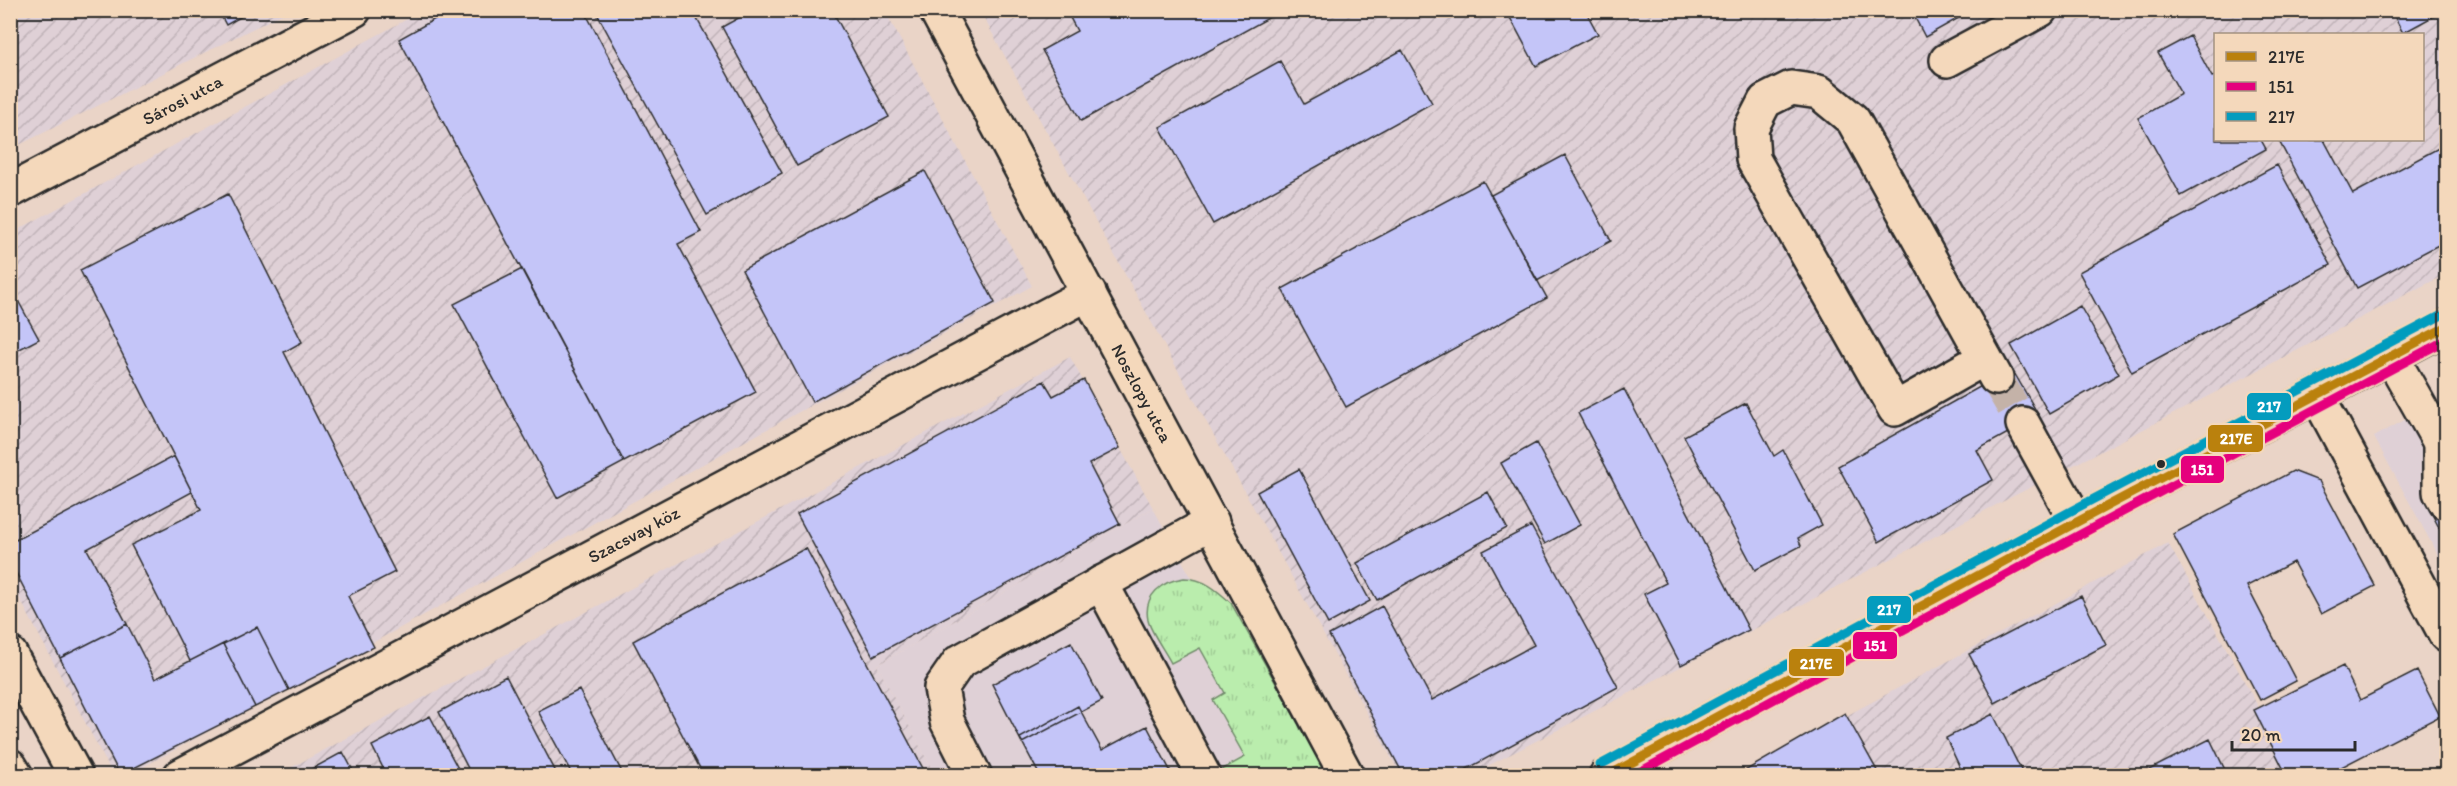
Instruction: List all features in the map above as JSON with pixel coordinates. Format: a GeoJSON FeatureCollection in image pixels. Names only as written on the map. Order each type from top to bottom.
{"type":"FeatureCollection","features":[{"type":"Feature","properties":{"kind":"street","name":"Sárosi utca"},"geometry":{"type":"LineString","coordinates":[[10,190],[354,10]]}},
{"type":"Feature","properties":{"kind":"street","name":"Noszlopy utca"},"geometry":{"type":"LineString","coordinates":[[936,10],[1347,776]]}},
{"type":"Feature","properties":{"kind":"street"},"geometry":{"type":"LineString","coordinates":[[1947,60],[2040,10]]}},
{"type":"Feature","properties":{"kind":"street"},"geometry":{"type":"LineString","coordinates":[[1791,88],[1819,92],[1853,120],[1991,368],[1894,409],[1753,159],[1751,128],[1765,101],[1791,88]]}},
{"type":"Feature","properties":{"kind":"street","name":"Szacsvay köz"},"geometry":{"type":"LineString","coordinates":[[180,776],[1089,293]]}},
{"type":"Feature","properties":{"kind":"street"},"geometry":{"type":"LineString","coordinates":[[1606,776],[2077,522],[2446,327]]}},
{"type":"Feature","properties":{"kind":"street"},"geometry":{"type":"LineString","coordinates":[[2391,356],[2444,447],[2440,492],[2446,503]]}},
{"type":"Feature","properties":{"kind":"street"},"geometry":{"type":"LineString","coordinates":[[2317,395],[2446,630]]}},
{"type":"Feature","properties":{"kind":"street"},"geometry":{"type":"LineString","coordinates":[[2023,424],[2077,522]]}},
{"type":"Feature","properties":{"kind":"street"},"geometry":{"type":"LineString","coordinates":[[975,776],[946,721],[941,688],[959,662],[1212,522]]}},
{"type":"Feature","properties":{"kind":"street"},"geometry":{"type":"LineString","coordinates":[[1101,584],[1204,776]]}},
{"type":"Feature","properties":{"kind":"street"},"geometry":{"type":"LineString","coordinates":[[10,654],[76,776]]}},
{"type":"Feature","properties":{"kind":"street"},"geometry":{"type":"LineString","coordinates":[[10,766],[16,776]]}},
{"type":"Feature","properties":{"kind":"shaded area"},"geometry":{"type":"Polygon","coordinates":[[[11,11],[288,11],[11,149],[11,11]]]}},
{"type":"Feature","properties":{"kind":"shaded area"},"geometry":{"type":"Polygon","coordinates":[[[422,11],[885,11],[1032,286],[128,775],[113,775],[11,582],[10,234],[422,11]]]}},
{"type":"Feature","properties":{"kind":"shaded area"},"geometry":{"type":"Polygon","coordinates":[[[980,11],[2446,11],[2446,274],[1470,775],[1401,775],[980,11]]]}},
{"type":"Feature","properties":{"kind":"shaded area"},"geometry":{"type":"Polygon","coordinates":[[[1070,357],[1153,508],[877,665],[935,775],[275,776],[1070,357]]]}},
{"type":"Feature","properties":{"kind":"shaded area"},"geometry":{"type":"Polygon","coordinates":[[[2446,397],[2446,570],[2374,437],[2446,397]]]}},
{"type":"Feature","properties":{"kind":"shaded area"},"geometry":{"type":"Polygon","coordinates":[[[1153,508],[1300,775],[935,775],[877,665],[1153,508]]]}},
{"type":"Feature","properties":{"kind":"shaded area"},"geometry":{"type":"Polygon","coordinates":[[[2168,543],[2296,775],[1734,776],[2168,543]]]}},
{"type":"Feature","properties":{"kind":"green space"},"geometry":{"type":"Polygon","coordinates":[[[1184,578],[1204,582],[1231,603],[1327,775],[1226,775],[1223,769],[1245,757],[1213,700],[1225,693],[1200,648],[1171,663],[1149,625],[1147,611],[1151,597],[1168,582],[1184,578]]]}},
{"type":"Feature","properties":{"kind":"building"},"geometry":{"type":"Polygon","coordinates":[[[218,10],[253,10],[226,25],[218,10]]]}},
{"type":"Feature","properties":{"kind":"building"},"geometry":{"type":"Polygon","coordinates":[[[451,10],[584,10],[701,232],[678,244],[756,392],[624,462],[399,39],[451,10]]]}},
{"type":"Feature","properties":{"kind":"building"},"geometry":{"type":"Polygon","coordinates":[[[595,10],[692,10],[782,173],[707,215],[595,10]]]}},
{"type":"Feature","properties":{"kind":"building"},"geometry":{"type":"Polygon","coordinates":[[[753,10],[832,10],[889,117],[797,166],[722,27],[753,10]]]}},
{"type":"Feature","properties":{"kind":"building"},"geometry":{"type":"Polygon","coordinates":[[[1066,10],[1133,10],[1135,14],[1142,10],[1283,10],[1081,121],[1042,50],[1077,31],[1066,10]]]}},
{"type":"Feature","properties":{"kind":"building"},"geometry":{"type":"Polygon","coordinates":[[[1506,10],[1585,10],[1598,34],[1536,66],[1506,10]]]}},
{"type":"Feature","properties":{"kind":"building"},"geometry":{"type":"Polygon","coordinates":[[[1911,10],[1973,10],[1925,37],[1911,10]]]}},
{"type":"Feature","properties":{"kind":"building"},"geometry":{"type":"Polygon","coordinates":[[[2391,10],[2445,10],[2403,33],[2391,10]]]}},
{"type":"Feature","properties":{"kind":"building"},"geometry":{"type":"Polygon","coordinates":[[[2190,36],[2212,77],[2214,76],[2214,141],[2262,141],[2266,149],[2181,196],[2138,118],[2181,94],[2158,53],[2190,36]]]}},
{"type":"Feature","properties":{"kind":"building"},"geometry":{"type":"Polygon","coordinates":[[[1402,50],[1432,103],[1213,224],[1160,127],[1280,61],[1304,104],[1402,50]]]}},
{"type":"Feature","properties":{"kind":"building"},"geometry":{"type":"Polygon","coordinates":[[[10,121],[19,137],[10,142],[10,121]]]}},
{"type":"Feature","properties":{"kind":"building"},"geometry":{"type":"Polygon","coordinates":[[[2279,141],[2325,141],[2353,194],[2446,144],[2446,241],[2357,288],[2279,141]]]}},
{"type":"Feature","properties":{"kind":"building"},"geometry":{"type":"Polygon","coordinates":[[[1565,155],[1611,241],[1537,281],[1491,195],[1565,155]]]}},
{"type":"Feature","properties":{"kind":"building"},"geometry":{"type":"Polygon","coordinates":[[[2277,165],[2331,265],[2132,372],[2079,272],[2277,165]]]}},
{"type":"Feature","properties":{"kind":"building"},"geometry":{"type":"Polygon","coordinates":[[[925,171],[995,303],[812,402],[742,270],[925,171]]]}},
{"type":"Feature","properties":{"kind":"building"},"geometry":{"type":"Polygon","coordinates":[[[1483,181],[1547,298],[1346,407],[1282,289],[1483,181]]]}},
{"type":"Feature","properties":{"kind":"building"},"geometry":{"type":"Polygon","coordinates":[[[228,194],[302,342],[284,352],[395,572],[348,596],[374,647],[289,690],[257,627],[190,661],[131,545],[201,510],[80,270],[228,194]]]}},
{"type":"Feature","properties":{"kind":"building"},"geometry":{"type":"Polygon","coordinates":[[[522,269],[624,462],[557,498],[454,304],[522,269]]]}},
{"type":"Feature","properties":{"kind":"building"},"geometry":{"type":"Polygon","coordinates":[[[10,286],[39,339],[10,354],[10,286]]]}},
{"type":"Feature","properties":{"kind":"building"},"geometry":{"type":"Polygon","coordinates":[[[2080,306],[2119,374],[2049,414],[2011,345],[2080,306]]]}},
{"type":"Feature","properties":{"kind":"building"},"geometry":{"type":"Polygon","coordinates":[[[2012,369],[2039,416],[1977,450],[1993,480],[1879,542],[1838,466],[2012,369]]]}},
{"type":"Feature","properties":{"kind":"building"},"geometry":{"type":"Polygon","coordinates":[[[1084,380],[1120,448],[1089,464],[1120,524],[873,656],[797,514],[1044,381],[1053,396],[1084,380]]]}},
{"type":"Feature","properties":{"kind":"building"},"geometry":{"type":"Polygon","coordinates":[[[1624,389],[1749,630],[1681,665],[1644,594],[1666,583],[1578,413],[1624,389]]]}},
{"type":"Feature","properties":{"kind":"building"},"geometry":{"type":"Polygon","coordinates":[[[1746,403],[1774,456],[1783,450],[1822,525],[1798,538],[1801,546],[1755,570],[1684,436],[1746,403]]]}},
{"type":"Feature","properties":{"kind":"building"},"geometry":{"type":"Polygon","coordinates":[[[1536,443],[1580,525],[1545,544],[1501,463],[1536,443]]]}},
{"type":"Feature","properties":{"kind":"building"},"geometry":{"type":"Polygon","coordinates":[[[174,456],[192,492],[87,549],[127,624],[60,658],[10,561],[10,543],[174,456]]]}},
{"type":"Feature","properties":{"kind":"building"},"geometry":{"type":"Polygon","coordinates":[[[1299,469],[1370,601],[1328,624],[1257,492],[1299,469]]]}},
{"type":"Feature","properties":{"kind":"building"},"geometry":{"type":"Polygon","coordinates":[[[2293,471],[2319,481],[2375,586],[2321,614],[2293,562],[2247,586],[2296,681],[2260,700],[2173,534],[2293,471]]]}},
{"type":"Feature","properties":{"kind":"building"},"geometry":{"type":"Polygon","coordinates":[[[1488,492],[1507,528],[1377,600],[1357,563],[1488,492]]]}},
{"type":"Feature","properties":{"kind":"building"},"geometry":{"type":"Polygon","coordinates":[[[2446,506],[2446,541],[2432,514],[2446,506]]]}},
{"type":"Feature","properties":{"kind":"building"},"geometry":{"type":"Polygon","coordinates":[[[1531,526],[1618,687],[1454,776],[1404,776],[1329,635],[1382,606],[1432,700],[1534,645],[1483,551],[1531,526]]]}},
{"type":"Feature","properties":{"kind":"building"},"geometry":{"type":"Polygon","coordinates":[[[806,548],[927,776],[704,776],[633,641],[806,548]]]}},
{"type":"Feature","properties":{"kind":"building"},"geometry":{"type":"Polygon","coordinates":[[[2081,596],[2106,645],[1995,703],[1969,654],[2081,596]]]}},
{"type":"Feature","properties":{"kind":"building"},"geometry":{"type":"Polygon","coordinates":[[[127,624],[155,679],[223,644],[255,707],[120,775],[60,658],[127,624]]]}},
{"type":"Feature","properties":{"kind":"building"},"geometry":{"type":"Polygon","coordinates":[[[257,627],[289,690],[255,707],[223,644],[257,627]]]}},
{"type":"Feature","properties":{"kind":"building"},"geometry":{"type":"Polygon","coordinates":[[[1071,642],[1102,701],[1022,743],[992,684],[1071,642]]]}},
{"type":"Feature","properties":{"kind":"building"},"geometry":{"type":"Polygon","coordinates":[[[2343,666],[2360,700],[2417,671],[2440,716],[2324,776],[2287,776],[2254,710],[2343,666]]]}},
{"type":"Feature","properties":{"kind":"building"},"geometry":{"type":"Polygon","coordinates":[[[506,676],[558,776],[472,776],[439,712],[506,676]]]}},
{"type":"Feature","properties":{"kind":"building"},"geometry":{"type":"Polygon","coordinates":[[[579,690],[624,776],[573,776],[538,711],[579,690]]]}},
{"type":"Feature","properties":{"kind":"building"},"geometry":{"type":"Polygon","coordinates":[[[1078,706],[1102,750],[1147,726],[1173,776],[1040,776],[1020,738],[1078,706]]]}},
{"type":"Feature","properties":{"kind":"building"},"geometry":{"type":"Polygon","coordinates":[[[1845,713],[1880,776],[1736,776],[1845,713]]]}},
{"type":"Feature","properties":{"kind":"building"},"geometry":{"type":"Polygon","coordinates":[[[1993,714],[2024,776],[1964,776],[1946,738],[1993,714]]]}},
{"type":"Feature","properties":{"kind":"building"},"geometry":{"type":"Polygon","coordinates":[[[430,716],[462,776],[387,776],[372,746],[430,716]]]}},
{"type":"Feature","properties":{"kind":"building"},"geometry":{"type":"Polygon","coordinates":[[[2210,739],[2228,776],[2137,776],[2210,739]]]}},
{"type":"Feature","properties":{"kind":"building"},"geometry":{"type":"Polygon","coordinates":[[[343,752],[356,776],[299,776],[343,752]]]}},
{"type":"Feature","properties":{"kind":"tunnel"},"geometry":{"type":"LineString","coordinates":[[1996,378],[2023,424]]}},
{"type":"Feature","properties":{"kind":"transit line","name":"217"},"geometry":{"type":"LineString","coordinates":[[1600,765],[2071,511],[2440,316]]}},
{"type":"Feature","properties":{"kind":"transit line","name":"217E"},"geometry":{"type":"LineString","coordinates":[[1607,776],[2077,522],[2446,327]]}},
{"type":"Feature","properties":{"kind":"transit line","name":"151"},"geometry":{"type":"LineString","coordinates":[[1632,776],[2446,340]]}}]}
